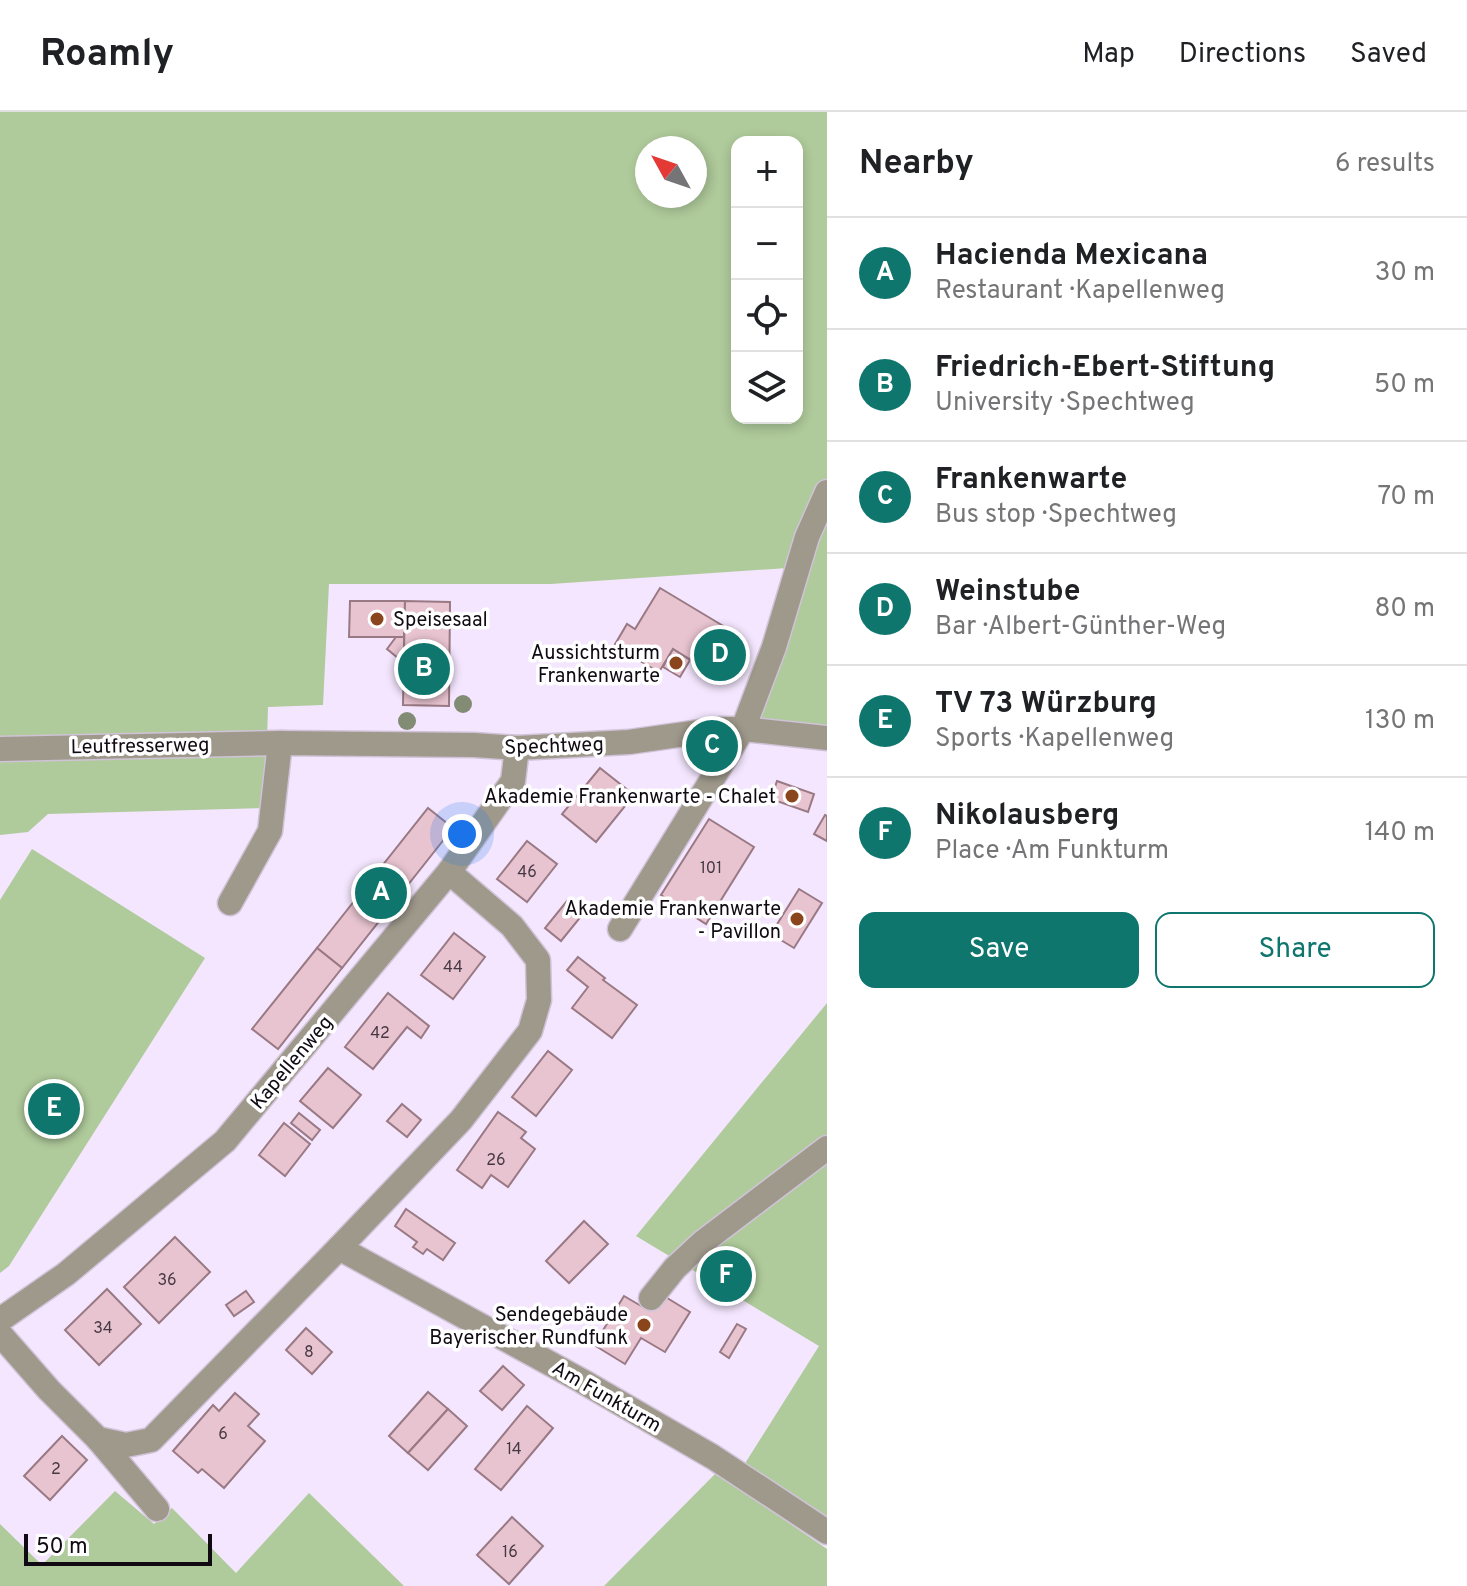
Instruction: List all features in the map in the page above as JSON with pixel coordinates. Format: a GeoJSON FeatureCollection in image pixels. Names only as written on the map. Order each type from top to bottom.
{"type":"FeatureCollection","features":[{"type":"Feature","properties":{"kind":"street"},"geometry":{"type":"LineString","coordinates":[[620,929],[743,729],[774,647],[807,537],[827,492]]}},
{"type":"Feature","properties":{"kind":"street","name":"Spechtweg"},"geometry":{"type":"LineString","coordinates":[[280,743],[517,748],[629,742],[720,729],[827,738]]}},
{"type":"Feature","properties":{"kind":"street"},"geometry":{"type":"LineString","coordinates":[[230,903],[270,831],[280,743]]}},
{"type":"Feature","properties":{"kind":"street","name":"Leutfresserweg"},"geometry":{"type":"LineString","coordinates":[[0,749],[280,743]]}},
{"type":"Feature","properties":{"kind":"street","name":"Kapellenweg"},"geometry":{"type":"LineString","coordinates":[[0,1320],[66,1274],[225,1141],[449,872],[513,781],[517,748]]}},
{"type":"Feature","properties":{"kind":"street"},"geometry":{"type":"LineString","coordinates":[[98,1439],[126,1445],[151,1440],[461,1120],[530,1031],[539,1000],[538,960],[512,926],[449,872]]}},
{"type":"Feature","properties":{"kind":"street"},"geometry":{"type":"LineString","coordinates":[[651,1298],[675,1268],[703,1242],[827,1148]]}},
{"type":"Feature","properties":{"kind":"street","name":"Am Funkturm"},"geometry":{"type":"LineString","coordinates":[[339,1248],[582,1381],[713,1457],[827,1532]]}},
{"type":"Feature","properties":{"kind":"street"},"geometry":{"type":"LineString","coordinates":[[0,1334],[98,1439],[157,1509]]}},
{"type":"Feature","properties":{"kind":"green space"},"geometry":{"type":"Polygon","coordinates":[[[0,112],[827,112],[827,728],[756,721],[788,568],[551,584],[329,584],[323,705],[268,707],[265,808],[48,814],[28,832],[0,835],[0,112]]]}},
{"type":"Feature","properties":{"kind":"green space"},"geometry":{"type":"Polygon","coordinates":[[[32,849],[205,958],[9,1266],[0,1273],[0,900],[32,849]]]}},
{"type":"Feature","properties":{"kind":"green space"},"geometry":{"type":"Polygon","coordinates":[[[827,1003],[827,1525],[744,1465],[819,1346],[636,1236],[827,1003]]]}},
{"type":"Feature","properties":{"kind":"green space"},"geometry":{"type":"Polygon","coordinates":[[[716,1473],[827,1549],[827,1586],[604,1586],[716,1473]]]}},
{"type":"Feature","properties":{"kind":"green space"},"geometry":{"type":"Polygon","coordinates":[[[115,1491],[154,1524],[172,1508],[236,1573],[309,1493],[404,1586],[0,1586],[0,1524],[42,1565],[115,1491]]]}},
{"type":"Feature","properties":{"kind":"building"},"geometry":{"type":"Polygon","coordinates":[[[660,588],[725,627],[701,666],[673,649],[659,672],[614,646],[627,624],[635,629],[660,588]]]}},
{"type":"Feature","properties":{"kind":"building","name":"Speisesaal"},"geometry":{"type":"Polygon","coordinates":[[[350,601],[405,601],[404,637],[349,637],[350,601]]]}},
{"type":"Feature","properties":{"kind":"building"},"geometry":{"type":"Polygon","coordinates":[[[405,601],[450,602],[449,706],[403,705],[405,601]]]}},
{"type":"Feature","properties":{"kind":"building"},"geometry":{"type":"Polygon","coordinates":[[[396,637],[404,637],[404,650],[398,658],[387,649],[396,637]]]}},
{"type":"Feature","properties":{"kind":"building"},"geometry":{"type":"Polygon","coordinates":[[[717,641],[734,651],[723,669],[706,659],[717,641]]]}},
{"type":"Feature","properties":{"kind":"building","name":"Aussichtsturm Frankenwarte"},"geometry":{"type":"Polygon","coordinates":[[[673,649],[690,660],[680,677],[663,667],[673,649]]]}},
{"type":"Feature","properties":{"kind":"building"},"geometry":{"type":"Polygon","coordinates":[[[600,768],[634,795],[596,842],[562,814],[600,768]]]}},
{"type":"Feature","properties":{"kind":"building","name":"Akademie Frankenwarte - Chalet"},"geometry":{"type":"Polygon","coordinates":[[[777,781],[814,794],[808,812],[771,799],[777,781]]]}},
{"type":"Feature","properties":{"kind":"building"},"geometry":{"type":"Polygon","coordinates":[[[428,808],[453,828],[342,968],[317,948],[428,808]]]}},
{"type":"Feature","properties":{"kind":"building"},"geometry":{"type":"Polygon","coordinates":[[[827,816],[827,841],[814,834],[827,816]]]}},
{"type":"Feature","properties":{"kind":"building"},"geometry":{"type":"Polygon","coordinates":[[[709,819],[754,847],[706,924],[661,895],[709,819]]]}},
{"type":"Feature","properties":{"kind":"building"},"geometry":{"type":"Polygon","coordinates":[[[527,841],[557,864],[527,902],[497,879],[527,841]]]}},
{"type":"Feature","properties":{"kind":"building","name":"Akademie Frankenwarte - Pavillon"},"geometry":{"type":"Polygon","coordinates":[[[799,889],[822,903],[794,948],[771,934],[799,889]]]}},
{"type":"Feature","properties":{"kind":"building"},"geometry":{"type":"Polygon","coordinates":[[[567,901],[583,914],[561,941],[545,928],[567,901]]]}},
{"type":"Feature","properties":{"kind":"building"},"geometry":{"type":"Polygon","coordinates":[[[454,933],[485,957],[453,999],[421,975],[454,933]]]}},
{"type":"Feature","properties":{"kind":"building"},"geometry":{"type":"Polygon","coordinates":[[[317,948],[342,968],[278,1049],[252,1029],[317,948]]]}},
{"type":"Feature","properties":{"kind":"building"},"geometry":{"type":"Polygon","coordinates":[[[578,957],[637,1005],[612,1038],[572,1008],[588,987],[567,970],[578,957]]]}},
{"type":"Feature","properties":{"kind":"building"},"geometry":{"type":"Polygon","coordinates":[[[388,993],[429,1026],[421,1038],[407,1027],[373,1069],[345,1047],[388,993]]]}},
{"type":"Feature","properties":{"kind":"building"},"geometry":{"type":"Polygon","coordinates":[[[548,1051],[572,1070],[536,1116],[512,1097],[548,1051]]]}},
{"type":"Feature","properties":{"kind":"building"},"geometry":{"type":"Polygon","coordinates":[[[328,1068],[361,1095],[333,1128],[300,1101],[328,1068]]]}},
{"type":"Feature","properties":{"kind":"building"},"geometry":{"type":"Polygon","coordinates":[[[402,1104],[421,1120],[407,1137],[387,1121],[402,1104]]]}},
{"type":"Feature","properties":{"kind":"building"},"geometry":{"type":"Polygon","coordinates":[[[498,1112],[526,1132],[521,1138],[535,1149],[508,1187],[491,1175],[482,1188],[457,1170],[498,1112]]]}},
{"type":"Feature","properties":{"kind":"building"},"geometry":{"type":"Polygon","coordinates":[[[299,1113],[320,1130],[312,1140],[291,1123],[299,1113]]]}},
{"type":"Feature","properties":{"kind":"building"},"geometry":{"type":"Polygon","coordinates":[[[284,1123],[310,1144],[285,1176],[259,1155],[284,1123]]]}},
{"type":"Feature","properties":{"kind":"building"},"geometry":{"type":"Polygon","coordinates":[[[406,1209],[455,1243],[443,1260],[427,1249],[423,1254],[413,1247],[417,1242],[395,1226],[406,1209]]]}},
{"type":"Feature","properties":{"kind":"building"},"geometry":{"type":"Polygon","coordinates":[[[584,1221],[608,1244],[569,1283],[546,1261],[584,1221]]]}},
{"type":"Feature","properties":{"kind":"building"},"geometry":{"type":"Polygon","coordinates":[[[175,1237],[210,1272],[159,1323],[124,1287],[175,1237]]]}},
{"type":"Feature","properties":{"kind":"building"},"geometry":{"type":"Polygon","coordinates":[[[107,1289],[141,1324],[99,1365],[65,1330],[107,1289]]]}},
{"type":"Feature","properties":{"kind":"building"},"geometry":{"type":"Polygon","coordinates":[[[246,1291],[254,1302],[234,1316],[226,1305],[246,1291]]]}},
{"type":"Feature","properties":{"kind":"building","name":"Sendegebäude Bayerischer Rundfunk"},"geometry":{"type":"Polygon","coordinates":[[[659,1293],[690,1312],[665,1352],[641,1338],[625,1364],[594,1345],[624,1296],[648,1310],[659,1293]]]}},
{"type":"Feature","properties":{"kind":"building"},"geometry":{"type":"Polygon","coordinates":[[[737,1324],[746,1329],[729,1358],[720,1352],[737,1324]]]}},
{"type":"Feature","properties":{"kind":"building"},"geometry":{"type":"Polygon","coordinates":[[[306,1328],[332,1352],[312,1374],[286,1350],[306,1328]]]}},
{"type":"Feature","properties":{"kind":"building"},"geometry":{"type":"Polygon","coordinates":[[[503,1366],[524,1385],[502,1410],[480,1391],[503,1366]]]}},
{"type":"Feature","properties":{"kind":"building"},"geometry":{"type":"Polygon","coordinates":[[[428,1392],[448,1409],[408,1453],[389,1436],[428,1392]]]}},
{"type":"Feature","properties":{"kind":"building"},"geometry":{"type":"Polygon","coordinates":[[[235,1393],[259,1414],[248,1426],[265,1441],[224,1488],[202,1469],[198,1473],[173,1451],[213,1405],[219,1411],[235,1393]]]}},
{"type":"Feature","properties":{"kind":"building"},"geometry":{"type":"Polygon","coordinates":[[[527,1406],[553,1428],[501,1490],[475,1469],[527,1406]]]}},
{"type":"Feature","properties":{"kind":"building"},"geometry":{"type":"Polygon","coordinates":[[[448,1409],[467,1426],[428,1470],[408,1453],[448,1409]]]}},
{"type":"Feature","properties":{"kind":"building"},"geometry":{"type":"Polygon","coordinates":[[[62,1436],[87,1460],[50,1500],[24,1476],[62,1436]]]}},
{"type":"Feature","properties":{"kind":"building"},"geometry":{"type":"Polygon","coordinates":[[[512,1517],[543,1546],[509,1584],[477,1555],[512,1517]]]}},
{"type":"Feature","properties":{"kind":"place","name":"Speisesaal"},"geometry":{"type":"Point","coordinates":[377,619]}},
{"type":"Feature","properties":{"kind":"place","name":"Weinstube"},"geometry":{"type":"Point","coordinates":[720,655]}},
{"type":"Feature","properties":{"kind":"place","name":"Aussichtsturm Frankenwarte"},"geometry":{"type":"Point","coordinates":[676,663]}},
{"type":"Feature","properties":{"kind":"place","name":"Friedrich-Ebert-Stiftung"},"geometry":{"type":"Point","coordinates":[424,669]}},
{"type":"Feature","properties":{"kind":"place","name":"Frankenwarte"},"geometry":{"type":"Point","coordinates":[712,746]}},
{"type":"Feature","properties":{"kind":"place","name":"Akademie Frankenwarte - Chalet"},"geometry":{"type":"Point","coordinates":[792,796]}},
{"type":"Feature","properties":{"kind":"place","name":"Hacienda Mexicana"},"geometry":{"type":"Point","coordinates":[381,893]}},
{"type":"Feature","properties":{"kind":"place","name":"Akademie Frankenwarte - Pavillon"},"geometry":{"type":"Point","coordinates":[797,919]}},
{"type":"Feature","properties":{"kind":"place","name":"TV 73 Würzburg"},"geometry":{"type":"Point","coordinates":[54,1109]}},
{"type":"Feature","properties":{"kind":"place","name":"Nikolausberg"},"geometry":{"type":"Point","coordinates":[726,1276]}},
{"type":"Feature","properties":{"kind":"place","name":"Sendegebäude Bayerischer Rundfunk"},"geometry":{"type":"Point","coordinates":[644,1325]}}]}
